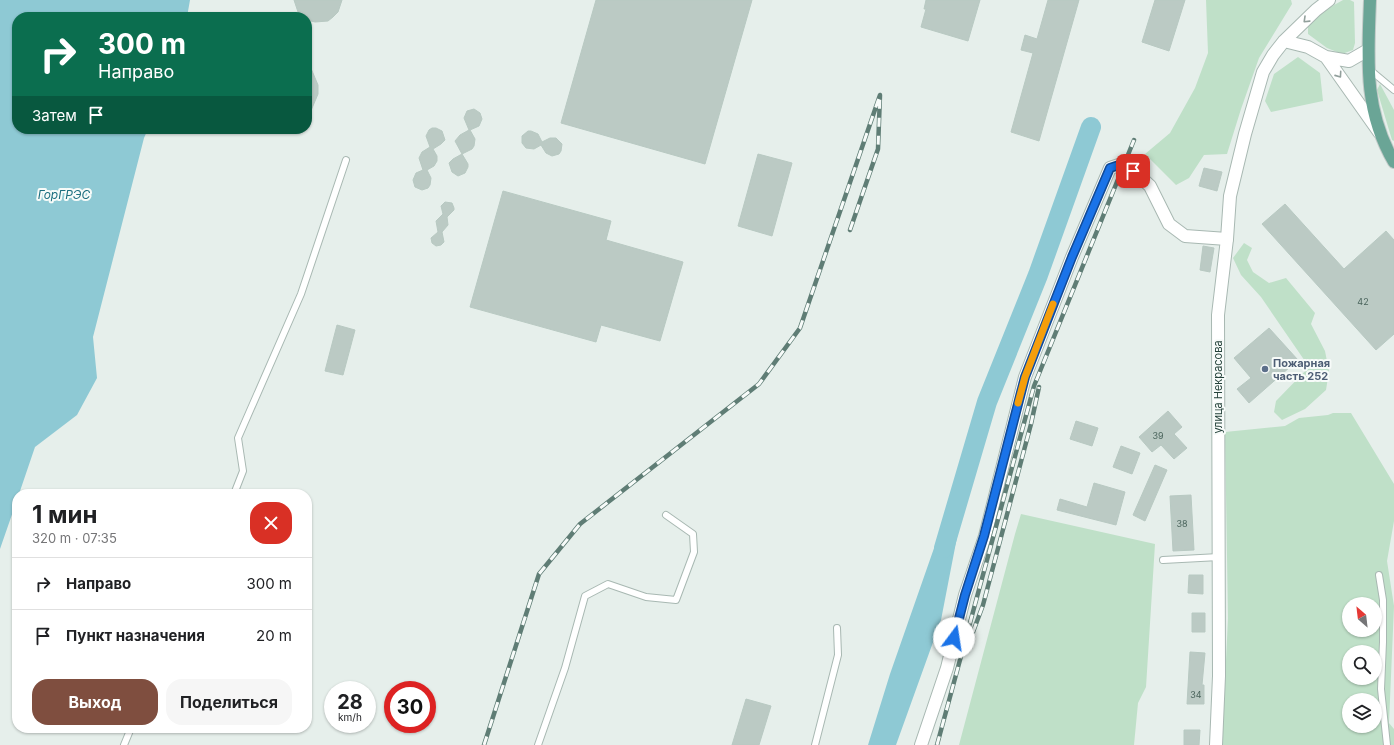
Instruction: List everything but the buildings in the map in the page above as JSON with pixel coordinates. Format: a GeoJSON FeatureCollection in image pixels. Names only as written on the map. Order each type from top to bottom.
{"type":"FeatureCollection","features":[{"type":"Feature","properties":{"kind":"main road"},"geometry":{"type":"LineString","coordinates":[[1370,0],[1368,69],[1372,103],[1379,132],[1394,162]]}},
{"type":"Feature","properties":{"kind":"street","name":"улица Некрасова"},"geometry":{"type":"LineString","coordinates":[[1216,745],[1219,676],[1218,315],[1230,196],[1247,127],[1263,72],[1273,55],[1284,41],[1316,10],[1329,0]]}},
{"type":"Feature","properties":{"kind":"street"},"geometry":{"type":"LineString","coordinates":[[1284,41],[1308,47],[1326,57],[1349,61],[1368,50]]}},
{"type":"Feature","properties":{"kind":"street"},"geometry":{"type":"LineString","coordinates":[[1326,57],[1379,132]]}},
{"type":"Feature","properties":{"kind":"street"},"geometry":{"type":"LineString","coordinates":[[921,745],[947,668],[965,595],[984,536],[1025,377],[1072,257],[1110,168],[1125,163],[1150,186],[1169,224],[1185,236],[1226,239]]}},
{"type":"Feature","properties":{"kind":"lane"},"geometry":{"type":"LineString","coordinates":[[1368,69],[1394,90]]}},
{"type":"Feature","properties":{"kind":"lane"},"geometry":{"type":"LineString","coordinates":[[236,489],[243,471],[238,438],[301,294],[346,160]]}},
{"type":"Feature","properties":{"kind":"lane"},"geometry":{"type":"LineString","coordinates":[[538,745],[565,668],[585,596],[608,584],[646,597],[676,600],[694,552],[693,534],[666,515]]}},
{"type":"Feature","properties":{"kind":"lane"},"geometry":{"type":"LineString","coordinates":[[1163,560],[1219,557]]}},
{"type":"Feature","properties":{"kind":"lane"},"geometry":{"type":"LineString","coordinates":[[1379,575],[1383,600],[1381,689],[1387,745]]}},
{"type":"Feature","properties":{"kind":"lane"},"geometry":{"type":"LineString","coordinates":[[815,745],[838,655],[837,628]]}},
{"type":"Feature","properties":{"kind":"lane"},"geometry":{"type":"LineString","coordinates":[[124,745],[129,733]]}},
{"type":"Feature","properties":{"kind":"green space"},"geometry":{"type":"Polygon","coordinates":[[[1206,0],[1291,0],[1292,4],[1259,58],[1227,154],[1204,155],[1189,178],[1176,185],[1145,154],[1170,133],[1195,88],[1208,53],[1206,0]]]}},
{"type":"Feature","properties":{"kind":"green space"},"geometry":{"type":"Polygon","coordinates":[[[1343,0],[1350,0],[1354,2],[1355,43],[1353,50],[1342,54],[1327,48],[1308,34],[1308,25],[1327,9],[1343,0]]]}},
{"type":"Feature","properties":{"kind":"green space"},"geometry":{"type":"Polygon","coordinates":[[[1298,57],[1320,73],[1323,101],[1271,112],[1265,101],[1274,74],[1298,57]]]}},
{"type":"Feature","properties":{"kind":"green space"},"geometry":{"type":"Polygon","coordinates":[[[1380,84],[1394,110],[1394,141],[1392,140],[1377,90],[1380,84]]]}},
{"type":"Feature","properties":{"kind":"green space"},"geometry":{"type":"Polygon","coordinates":[[[1244,243],[1252,248],[1247,260],[1253,272],[1269,283],[1286,278],[1315,313],[1311,324],[1325,351],[1329,371],[1326,390],[1305,409],[1282,420],[1274,412],[1276,401],[1309,367],[1261,297],[1241,275],[1233,258],[1244,243]]]}},
{"type":"Feature","properties":{"kind":"green space"},"geometry":{"type":"Polygon","coordinates":[[[1333,413],[1351,413],[1394,484],[1394,521],[1387,561],[1394,606],[1389,723],[1394,729],[1394,745],[1222,745],[1228,618],[1225,432],[1285,426],[1299,418],[1328,415],[1333,413]]]}},
{"type":"Feature","properties":{"kind":"green space"},"geometry":{"type":"Polygon","coordinates":[[[1021,514],[1155,544],[1146,687],[1138,703],[1134,745],[959,745],[1021,514]]]}},
{"type":"Feature","properties":{"kind":"water","name":"ГорГРЭС"},"geometry":{"type":"Polygon","coordinates":[[[0,0],[190,0],[188,12],[12,12],[12,134],[146,134],[93,337],[97,378],[77,415],[35,447],[21,489],[12,489],[12,514],[0,549],[0,0]]]}},
{"type":"Feature","properties":{"kind":"water"},"geometry":{"type":"Polygon","coordinates":[[[946,521],[959,527],[941,620],[896,745],[868,745],[890,674],[940,531],[946,521]]]}},
{"type":"Feature","properties":{"kind":"waterway"},"geometry":{"type":"LineString","coordinates":[[944,548],[987,402],[1038,275],[1091,127]]}},
{"type":"Feature","properties":{"kind":"railway"},"geometry":{"type":"LineString","coordinates":[[484,745],[539,574],[580,524],[759,384],[800,328],[880,95],[878,149],[850,230]]}},
{"type":"Feature","properties":{"kind":"railway"},"geometry":{"type":"LineString","coordinates":[[937,745],[1034,386],[1134,140]]}},
{"type":"Feature","properties":{"kind":"railway"},"geometry":{"type":"LineString","coordinates":[[973,632],[983,605],[1031,424],[1039,387]]}},
{"type":"Feature","properties":{"kind":"slow traffic"},"geometry":{"type":"LineString","coordinates":[[1018,403],[1025,377],[1053,304]]}},
{"type":"Feature","properties":{"kind":"place","name":"Пожарная часть 252"},"geometry":{"type":"Point","coordinates":[1265,369]}},
{"type":"Feature","properties":{"kind":"route"},"geometry":{"type":"LineString","coordinates":[[954,638],[965,595],[984,536],[1025,377],[1072,257],[1110,168],[1125,163],[1133,171]]}}]}
